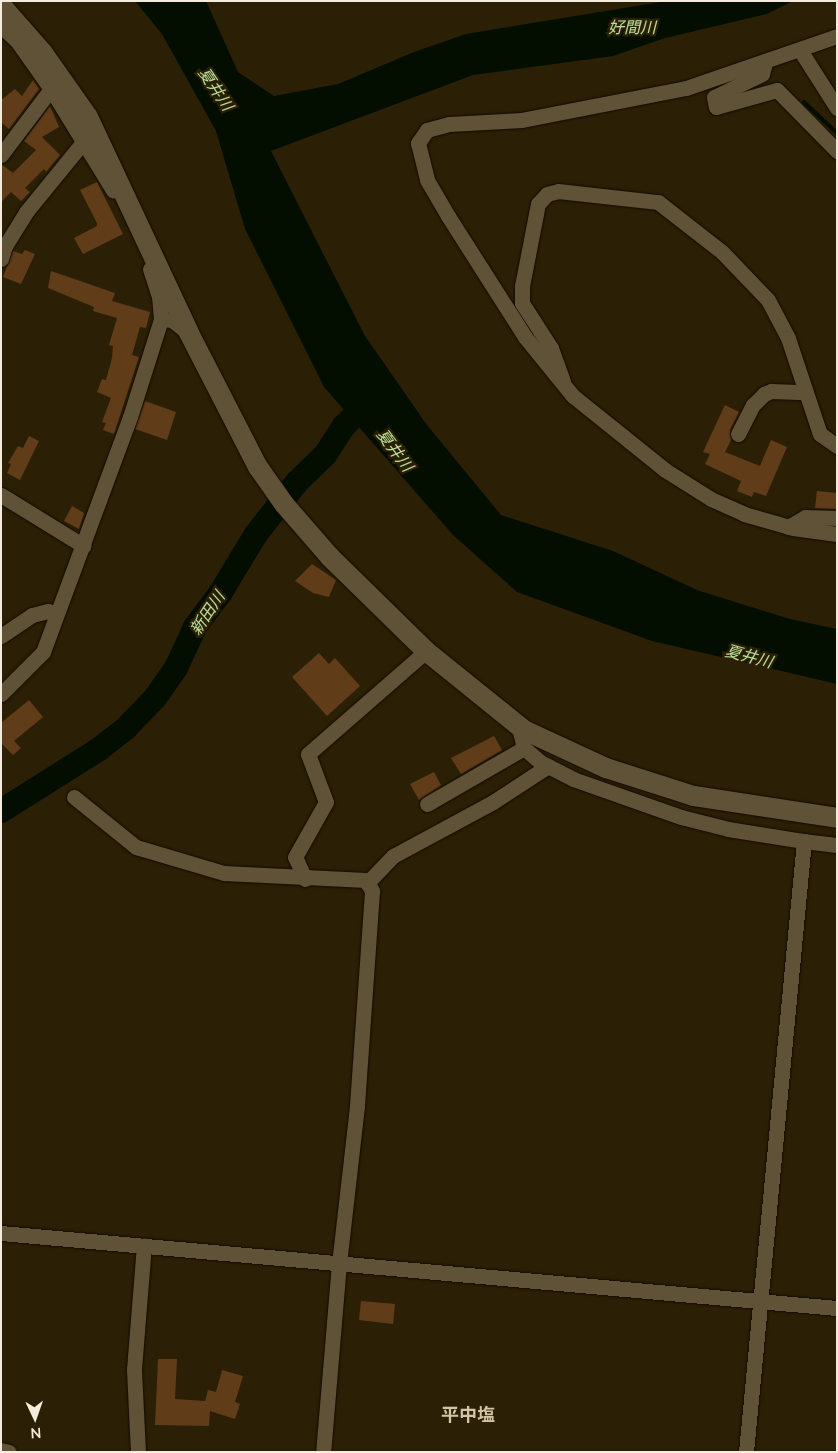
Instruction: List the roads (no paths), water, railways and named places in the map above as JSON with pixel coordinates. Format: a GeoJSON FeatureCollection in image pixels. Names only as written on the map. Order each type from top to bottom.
{"type":"FeatureCollection","features":[{"type":"Feature","properties":{"kind":"street"},"geometry":{"type":"LineString","coordinates":[[1,5],[44,53],[88,117],[189,334],[258,467],[309,533],[426,651],[519,726],[606,768],[694,796],[837,818]]}},
{"type":"Feature","properties":{"kind":"street"},"geometry":{"type":"LineString","coordinates":[[1,26],[17,41],[51,89],[110,185],[147,262],[159,296],[161,319],[130,417],[84,546],[43,652],[1,694]]}},
{"type":"Feature","properties":{"kind":"street"},"geometry":{"type":"LineString","coordinates":[[837,36],[686,88],[623,102],[522,120],[449,124],[427,130],[421,136],[418,143],[427,180],[448,216],[525,337],[572,396],[691,488],[744,514],[788,527],[837,534]]}},
{"type":"Feature","properties":{"kind":"street"},"geometry":{"type":"LineString","coordinates":[[800,50],[837,108]]}},
{"type":"Feature","properties":{"kind":"street"},"geometry":{"type":"LineString","coordinates":[[765,62],[762,74],[714,97],[716,106],[777,90],[837,151]]}},
{"type":"Feature","properties":{"kind":"street"},"geometry":{"type":"LineString","coordinates":[[1,155],[51,89]]}},
{"type":"Feature","properties":{"kind":"street"},"geometry":{"type":"LineString","coordinates":[[2,252],[26,212],[84,141]]}},
{"type":"Feature","properties":{"kind":"street"},"geometry":{"type":"LineString","coordinates":[[563,384],[560,365],[522,303],[522,286],[538,204],[547,194],[558,191],[658,202],[722,252],[768,300],[788,338],[820,434],[837,446]]}},
{"type":"Feature","properties":{"kind":"street"},"geometry":{"type":"LineString","coordinates":[[161,319],[172,320],[189,334]]}},
{"type":"Feature","properties":{"kind":"street"},"geometry":{"type":"LineString","coordinates":[[738,434],[753,405],[764,394],[771,391],[805,392]]}},
{"type":"Feature","properties":{"kind":"street"},"geometry":{"type":"LineString","coordinates":[[1,495],[84,546]]}},
{"type":"Feature","properties":{"kind":"street"},"geometry":{"type":"LineString","coordinates":[[788,527],[805,517],[837,518]]}},
{"type":"Feature","properties":{"kind":"street"},"geometry":{"type":"LineString","coordinates":[[1,636],[32,615],[48,611],[57,614]]}},
{"type":"Feature","properties":{"kind":"street"},"geometry":{"type":"LineString","coordinates":[[305,879],[295,856],[326,802],[308,754],[426,651]]}},
{"type":"Feature","properties":{"kind":"street"},"geometry":{"type":"LineString","coordinates":[[519,726],[524,748],[548,766],[573,779],[681,817],[804,840],[837,844]]}},
{"type":"Feature","properties":{"kind":"street"},"geometry":{"type":"LineString","coordinates":[[427,804],[524,748]]}},
{"type":"Feature","properties":{"kind":"street"},"geometry":{"type":"LineString","coordinates":[[74,797],[136,846],[224,873],[367,883],[393,856],[493,802],[548,766]]}},
{"type":"Feature","properties":{"kind":"street"},"geometry":{"type":"LineString","coordinates":[[746,1452],[762,1301],[804,840]]}},
{"type":"Feature","properties":{"kind":"street"},"geometry":{"type":"LineString","coordinates":[[323,1452],[339,1263],[359,1076],[372,891],[367,883]]}},
{"type":"Feature","properties":{"kind":"street"},"geometry":{"type":"LineString","coordinates":[[1,1233],[837,1308]]}},
{"type":"Feature","properties":{"kind":"street"},"geometry":{"type":"LineString","coordinates":[[138,1452],[134,1369],[144,1245]]}},
{"type":"Feature","properties":{"kind":"street"},"geometry":{"type":"LineString","coordinates":[[1,1450],[9,1452]]}},
{"type":"Feature","properties":{"kind":"water"},"geometry":{"type":"Polygon","coordinates":[[[135,1],[206,1],[238,72],[274,96],[338,84],[414,52],[466,34],[667,1],[793,1],[767,14],[665,38],[613,56],[473,75],[271,151],[365,336],[427,425],[501,515],[613,551],[697,590],[790,619],[837,629],[837,684],[652,641],[517,592],[453,535],[324,387],[245,229],[216,131],[162,34],[135,1]]]}},
{"type":"Feature","properties":{"kind":"waterway"},"geometry":{"type":"LineString","coordinates":[[804,102],[837,133]]}},
{"type":"Feature","properties":{"kind":"waterway","name":"新田川"},"geometry":{"type":"LineString","coordinates":[[1,811],[98,750],[126,728],[155,698],[176,668],[195,627],[221,592],[256,534],[297,482],[325,455],[344,426],[364,406]]}},
{"type":"Feature","properties":{"kind":"district","name":"平中塩"},"geometry":{"type":"Point","coordinates":[468,1414]}},
{"type":"Feature","properties":{"kind":"water label","name":"好間川"},"geometry":{"type":"Point","coordinates":[632,27]}},
{"type":"Feature","properties":{"kind":"water label","name":"夏井川"},"geometry":{"type":"Point","coordinates":[216,89]}},
{"type":"Feature","properties":{"kind":"water label","name":"夏井川"},"geometry":{"type":"Point","coordinates":[395,450]}},
{"type":"Feature","properties":{"kind":"water label","name":"夏井川"},"geometry":{"type":"Point","coordinates":[749,656]}}]}
